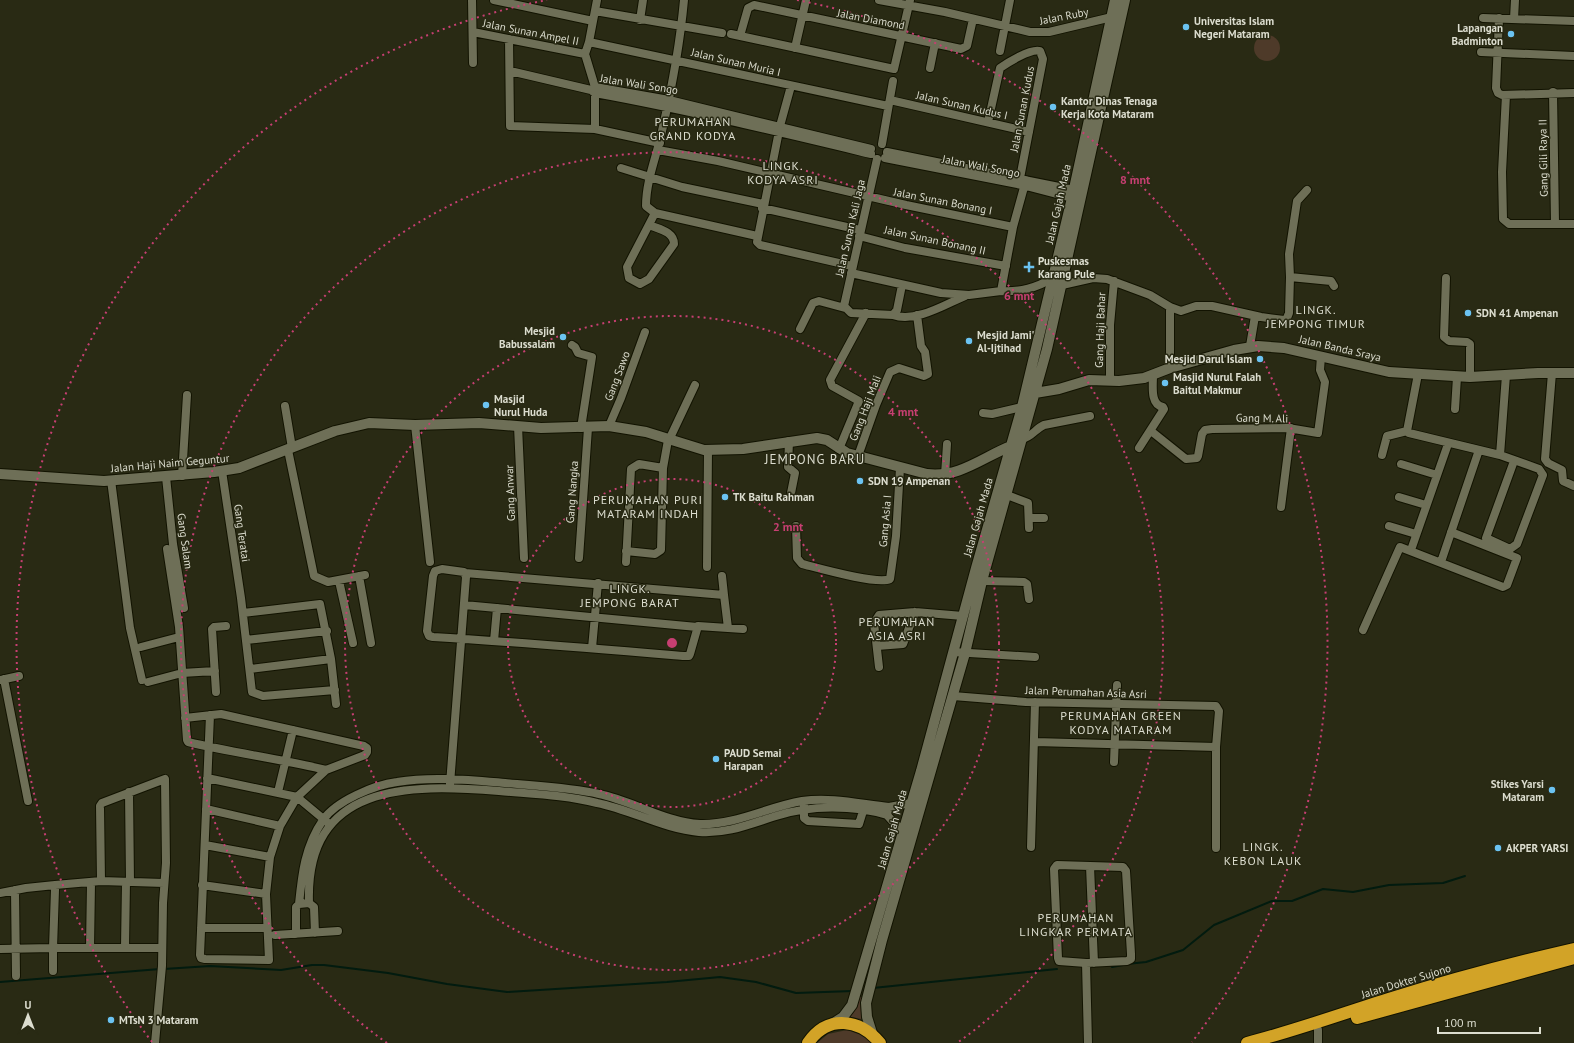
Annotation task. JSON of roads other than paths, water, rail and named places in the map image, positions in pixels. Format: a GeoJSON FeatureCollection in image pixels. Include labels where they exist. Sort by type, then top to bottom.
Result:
{"type":"FeatureCollection","features":[{"type":"Feature","properties":{"kind":"highway","name":"Jalan Dokter Sujono"},"geometry":{"type":"LineString","coordinates":[[1248,1043],[1324,1021],[1393,998],[1521,962],[1574,949]]}},
{"type":"Feature","properties":{"kind":"highway"},"geometry":{"type":"LineString","coordinates":[[1270,1043],[1574,958]]}},
{"type":"Feature","properties":{"kind":"highway"},"geometry":{"type":"LineString","coordinates":[[808,1043],[820,1031],[838,1023],[852,1024],[865,1028],[872,1033],[880,1043]]}},
{"type":"Feature","properties":{"kind":"main road","name":"Jalan Gajah Mada"},"geometry":{"type":"LineString","coordinates":[[829,1026],[848,1011],[855,995],[904,830],[963,616],[1006,483],[1022,439],[1035,393],[1053,278],[1068,238],[1087,150],[1115,0]]}},
{"type":"Feature","properties":{"kind":"main road","name":"Jalan Gajah Mada"},"geometry":{"type":"LineString","coordinates":[[872,1033],[866,1017],[866,1003],[882,940],[919,817],[965,653],[982,580],[1007,495],[1006,483],[1011,446],[1022,407],[1062,285],[1073,194],[1087,150],[1125,0]]}},
{"type":"Feature","properties":{"kind":"main road","name":"Jalan Banda Sraya"},"geometry":{"type":"LineString","coordinates":[[1035,393],[1060,389],[1089,380],[1129,380],[1153,375],[1170,368],[1250,346],[1280,347],[1375,370],[1418,374],[1470,377],[1574,373]]}},
{"type":"Feature","properties":{"kind":"main road","name":"Jalan Haji Naim Geguntur"},"geometry":{"type":"LineString","coordinates":[[0,474],[78,480],[111,480],[166,477],[182,473],[222,471],[239,468],[290,446],[360,424],[415,425],[478,423],[541,428],[584,428],[609,426],[646,432],[698,449],[708,450],[743,449],[811,438],[828,440],[839,449],[858,456],[927,474],[945,474],[973,466],[1011,446]]}},
{"type":"Feature","properties":{"kind":"main road"},"geometry":{"type":"LineString","coordinates":[[908,814],[919,817]]}},
{"type":"Feature","properties":{"kind":"street","name":"Jalan Sunan Ampel II"},"geometry":{"type":"LineString","coordinates":[[472,0],[473,63]]}},
{"type":"Feature","properties":{"kind":"street"},"geometry":{"type":"LineString","coordinates":[[494,0],[593,21]]}},
{"type":"Feature","properties":{"kind":"street"},"geometry":{"type":"LineString","coordinates":[[595,129],[593,90],[585,54],[589,42],[597,0]]}},
{"type":"Feature","properties":{"kind":"street"},"geometry":{"type":"LineString","coordinates":[[640,20],[643,0]]}},
{"type":"Feature","properties":{"kind":"street"},"geometry":{"type":"LineString","coordinates":[[684,0],[677,60],[659,147],[650,177],[646,202],[647,208],[655,213],[757,236]]}},
{"type":"Feature","properties":{"kind":"street"},"geometry":{"type":"LineString","coordinates":[[795,48],[806,0]]}},
{"type":"Feature","properties":{"kind":"street","name":"Jalan Ruby"},"geometry":{"type":"LineString","coordinates":[[879,0],[910,3],[1030,32],[1049,32],[1112,17]]}},
{"type":"Feature","properties":{"kind":"street"},"geometry":{"type":"LineString","coordinates":[[1000,51],[1010,0]]}},
{"type":"Feature","properties":{"kind":"street"},"geometry":{"type":"LineString","coordinates":[[1514,19],[1515,0]]}},
{"type":"Feature","properties":{"kind":"street"},"geometry":{"type":"LineString","coordinates":[[730,34],[894,69],[903,37],[910,3]]}},
{"type":"Feature","properties":{"kind":"street","name":"Jalan Diamond"},"geometry":{"type":"LineString","coordinates":[[740,36],[748,8],[750,6],[935,44],[965,48],[973,19]]}},
{"type":"Feature","properties":{"kind":"street"},"geometry":{"type":"LineString","coordinates":[[595,11],[722,33]]}},
{"type":"Feature","properties":{"kind":"street"},"geometry":{"type":"LineString","coordinates":[[1483,18],[1574,21]]}},
{"type":"Feature","properties":{"kind":"street"},"geometry":{"type":"LineString","coordinates":[[1499,18],[1496,88],[1498,93],[1506,95],[1553,92],[1574,93]]}},
{"type":"Feature","properties":{"kind":"street","name":"Jalan Sunan Ampel II"},"geometry":{"type":"LineString","coordinates":[[473,32],[585,54]]}},
{"type":"Feature","properties":{"kind":"street"},"geometry":{"type":"LineString","coordinates":[[509,39],[510,71]]}},
{"type":"Feature","properties":{"kind":"street","name":"Jalan Sunan Muria I"},"geometry":{"type":"LineString","coordinates":[[589,42],[791,86],[889,103]]}},
{"type":"Feature","properties":{"kind":"street"},"geometry":{"type":"LineString","coordinates":[[930,68],[935,44]]}},
{"type":"Feature","properties":{"kind":"street","name":"Jalan Sunan Kudus"},"geometry":{"type":"LineString","coordinates":[[988,122],[1000,68],[1034,50],[1041,52],[1043,59],[1029,132],[1024,181],[1013,227],[1001,291]]}},
{"type":"Feature","properties":{"kind":"street"},"geometry":{"type":"LineString","coordinates":[[1481,52],[1574,56]]}},
{"type":"Feature","properties":{"kind":"street","name":"Jalan Wali Songo"},"geometry":{"type":"LineString","coordinates":[[510,71],[593,90],[669,103],[780,126],[878,154],[1024,181],[1073,194]]}},
{"type":"Feature","properties":{"kind":"street","name":"Jalan Sunan Bonang I"},"geometry":{"type":"LineString","coordinates":[[510,71],[510,126],[595,129],[659,147],[869,197],[1013,227]]}},
{"type":"Feature","properties":{"kind":"street"},"geometry":{"type":"LineString","coordinates":[[878,154],[876,144],[882,144],[893,82]]}},
{"type":"Feature","properties":{"kind":"street"},"geometry":{"type":"LineString","coordinates":[[791,86],[780,126],[756,242],[761,245],[852,269],[902,285],[941,293],[969,295],[1001,291],[1013,292],[1032,288],[1053,278]]}},
{"type":"Feature","properties":{"kind":"street","name":"Gang Gili Raya II"},"geometry":{"type":"LineString","coordinates":[[1553,92],[1555,223]]}},
{"type":"Feature","properties":{"kind":"street"},"geometry":{"type":"LineString","coordinates":[[1506,95],[1502,172],[1503,219],[1509,224],[1574,224]]}},
{"type":"Feature","properties":{"kind":"street","name":"Jalan Sunan Kudus I"},"geometry":{"type":"LineString","coordinates":[[889,103],[988,122],[1029,132]]}},
{"type":"Feature","properties":{"kind":"street","name":"Jalan Sunan Kali Jaga"},"geometry":{"type":"LineString","coordinates":[[845,304],[878,154]]}},
{"type":"Feature","properties":{"kind":"street","name":"Jalan Sunan Bonang II"},"geometry":{"type":"LineString","coordinates":[[621,168],[682,187],[763,206],[860,233],[905,248],[1006,266]]}},
{"type":"Feature","properties":{"kind":"street"},"geometry":{"type":"LineString","coordinates":[[1062,285],[1098,278],[1114,281],[1150,296],[1170,307],[1184,311],[1196,306],[1216,306],[1255,316],[1284,320],[1287,318],[1289,313],[1289,254],[1297,202],[1307,190]]}},
{"type":"Feature","properties":{"kind":"street"},"geometry":{"type":"LineString","coordinates":[[649,225],[669,233],[673,237],[674,244],[648,281],[638,283],[628,276],[626,267],[655,213]]}},
{"type":"Feature","properties":{"kind":"street"},"geometry":{"type":"LineString","coordinates":[[1290,277],[1331,281],[1334,286]]}},
{"type":"Feature","properties":{"kind":"street"},"geometry":{"type":"LineString","coordinates":[[1446,278],[1444,337],[1449,341],[1467,342],[1470,344],[1470,377]]}},
{"type":"Feature","properties":{"kind":"street","name":"Gang Haji Bahar"},"geometry":{"type":"LineString","coordinates":[[1110,380],[1110,325],[1114,281]]}},
{"type":"Feature","properties":{"kind":"street"},"geometry":{"type":"LineString","coordinates":[[893,315],[897,310],[902,285]]}},
{"type":"Feature","properties":{"kind":"street"},"geometry":{"type":"LineString","coordinates":[[800,329],[813,303],[819,301],[845,304],[851,313],[893,315],[902,317],[917,315],[969,295]]}},
{"type":"Feature","properties":{"kind":"street"},"geometry":{"type":"LineString","coordinates":[[1170,307],[1170,368]]}},
{"type":"Feature","properties":{"kind":"street"},"geometry":{"type":"LineString","coordinates":[[839,449],[859,401],[832,386],[830,380],[866,313]]}},
{"type":"Feature","properties":{"kind":"street","name":"Gang Haji Mali"},"geometry":{"type":"LineString","coordinates":[[858,456],[876,404],[890,372],[899,368],[924,376],[928,374],[925,352],[921,346],[917,315]]}},
{"type":"Feature","properties":{"kind":"street"},"geometry":{"type":"LineString","coordinates":[[1250,346],[1255,316]]}},
{"type":"Feature","properties":{"kind":"street","name":"Gang Sawo"},"geometry":{"type":"LineString","coordinates":[[609,426],[645,332]]}},
{"type":"Feature","properties":{"kind":"street","name":"Gang Nangka"},"geometry":{"type":"LineString","coordinates":[[572,345],[578,353],[592,357],[584,428],[579,558]]}},
{"type":"Feature","properties":{"kind":"street","name":"Gang M. Ali"},"geometry":{"type":"LineString","coordinates":[[1154,433],[1186,459],[1192,460],[1197,458],[1202,434],[1205,430],[1228,428],[1291,428],[1316,433],[1319,431],[1325,382],[1320,370],[1321,356]]}},
{"type":"Feature","properties":{"kind":"street"},"geometry":{"type":"LineString","coordinates":[[1552,373],[1545,459],[1562,470],[1563,480],[1574,486]]}},
{"type":"Feature","properties":{"kind":"street"},"geometry":{"type":"LineString","coordinates":[[1408,430],[1418,374]]}},
{"type":"Feature","properties":{"kind":"street"},"geometry":{"type":"LineString","coordinates":[[1139,448],[1154,433],[1164,410],[1154,402],[1153,375]]}},
{"type":"Feature","properties":{"kind":"street"},"geometry":{"type":"LineString","coordinates":[[1500,454],[1506,375]]}},
{"type":"Feature","properties":{"kind":"street"},"geometry":{"type":"LineString","coordinates":[[1455,409],[1457,377]]}},
{"type":"Feature","properties":{"kind":"street"},"geometry":{"type":"LineString","coordinates":[[626,551],[655,554],[661,550],[663,468],[668,440],[694,385]]}},
{"type":"Feature","properties":{"kind":"street"},"geometry":{"type":"LineString","coordinates":[[182,473],[187,395]]}},
{"type":"Feature","properties":{"kind":"street"},"geometry":{"type":"LineString","coordinates":[[285,406],[290,446],[314,576],[328,582],[339,581],[362,575],[371,643]]}},
{"type":"Feature","properties":{"kind":"street"},"geometry":{"type":"LineString","coordinates":[[983,413],[992,414],[1022,407]]}},
{"type":"Feature","properties":{"kind":"street"},"geometry":{"type":"LineString","coordinates":[[1022,439],[1031,436],[1037,428],[1044,425],[1090,416]]}},
{"type":"Feature","properties":{"kind":"street"},"geometry":{"type":"LineString","coordinates":[[415,425],[430,562]]}},
{"type":"Feature","properties":{"kind":"street","name":"Gang Anwar"},"geometry":{"type":"LineString","coordinates":[[518,426],[524,558]]}},
{"type":"Feature","properties":{"kind":"street"},"geometry":{"type":"LineString","coordinates":[[1281,507],[1291,428]]}},
{"type":"Feature","properties":{"kind":"street"},"geometry":{"type":"LineString","coordinates":[[1382,455],[1387,436],[1408,430],[1448,444],[1500,454],[1514,461],[1540,469],[1543,475],[1517,544],[1510,549],[1488,540],[1486,536],[1514,461]]}},
{"type":"Feature","properties":{"kind":"street"},"geometry":{"type":"LineString","coordinates":[[789,441],[788,467],[795,473],[791,493]]}},
{"type":"Feature","properties":{"kind":"street"},"geometry":{"type":"LineString","coordinates":[[945,474],[947,444]]}},
{"type":"Feature","properties":{"kind":"street"},"geometry":{"type":"LineString","coordinates":[[1411,550],[1448,444]]}},
{"type":"Feature","properties":{"kind":"street"},"geometry":{"type":"LineString","coordinates":[[707,567],[708,450]]}},
{"type":"Feature","properties":{"kind":"street"},"geometry":{"type":"LineString","coordinates":[[1441,562],[1479,450]]}},
{"type":"Feature","properties":{"kind":"street"},"geometry":{"type":"LineString","coordinates":[[626,562],[631,469],[639,464],[663,468]]}},
{"type":"Feature","properties":{"kind":"street"},"geometry":{"type":"LineString","coordinates":[[1401,464],[1437,474]]}},
{"type":"Feature","properties":{"kind":"street","name":"Gang Asia I"},"geometry":{"type":"LineString","coordinates":[[796,526],[797,558],[802,564],[862,578],[884,581],[890,579],[900,468]]}},
{"type":"Feature","properties":{"kind":"street","name":"Gang Teratai"},"geometry":{"type":"LineString","coordinates":[[222,471],[243,612],[252,692],[263,696],[334,690]]}},
{"type":"Feature","properties":{"kind":"street","name":"Gang Salam"},"geometry":{"type":"LineString","coordinates":[[166,477],[173,544],[184,608]]}},
{"type":"Feature","properties":{"kind":"street"},"geometry":{"type":"LineString","coordinates":[[111,480],[130,630],[145,681],[182,673],[214,671]]}},
{"type":"Feature","properties":{"kind":"street"},"geometry":{"type":"LineString","coordinates":[[1007,495],[1028,503],[1029,528]]}},
{"type":"Feature","properties":{"kind":"street"},"geometry":{"type":"LineString","coordinates":[[1399,497],[1426,505]]}},
{"type":"Feature","properties":{"kind":"street"},"geometry":{"type":"LineString","coordinates":[[1029,518],[1044,518]]}},
{"type":"Feature","properties":{"kind":"street"},"geometry":{"type":"LineString","coordinates":[[1389,526],[1416,534]]}},
{"type":"Feature","properties":{"kind":"street"},"geometry":{"type":"LineString","coordinates":[[1363,630],[1398,549],[1403,547],[1505,587],[1517,560],[1516,557],[1451,532]]}},
{"type":"Feature","properties":{"kind":"street"},"geometry":{"type":"LineString","coordinates":[[167,549],[179,637],[186,736],[188,742],[286,760],[326,770]]}},
{"type":"Feature","properties":{"kind":"street"},"geometry":{"type":"LineString","coordinates":[[697,627],[689,656],[429,636],[427,630],[433,572],[442,569],[465,573],[598,583],[724,595]]}},
{"type":"Feature","properties":{"kind":"street"},"geometry":{"type":"LineString","coordinates":[[450,788],[460,638],[466,577],[465,573]]}},
{"type":"Feature","properties":{"kind":"street"},"geometry":{"type":"LineString","coordinates":[[722,576],[728,628]]}},
{"type":"Feature","properties":{"kind":"street"},"geometry":{"type":"LineString","coordinates":[[982,580],[1024,582],[1027,584],[1029,599]]}},
{"type":"Feature","properties":{"kind":"street"},"geometry":{"type":"LineString","coordinates":[[339,581],[352,643]]}},
{"type":"Feature","properties":{"kind":"street"},"geometry":{"type":"LineString","coordinates":[[592,648],[598,583]]}},
{"type":"Feature","properties":{"kind":"street"},"geometry":{"type":"LineString","coordinates":[[243,612],[320,604],[332,660],[336,704]]}},
{"type":"Feature","properties":{"kind":"street"},"geometry":{"type":"LineString","coordinates":[[464,605],[697,627],[706,626],[743,629]]}},
{"type":"Feature","properties":{"kind":"street"},"geometry":{"type":"LineString","coordinates":[[494,641],[497,608]]}},
{"type":"Feature","properties":{"kind":"street"},"geometry":{"type":"LineString","coordinates":[[879,667],[874,621],[877,616],[915,612],[963,616]]}},
{"type":"Feature","properties":{"kind":"street"},"geometry":{"type":"LineString","coordinates":[[877,646],[903,644],[915,612]]}},
{"type":"Feature","properties":{"kind":"street"},"geometry":{"type":"LineString","coordinates":[[216,692],[212,629],[214,626],[226,626]]}},
{"type":"Feature","properties":{"kind":"street"},"geometry":{"type":"LineString","coordinates":[[246,640],[327,631]]}},
{"type":"Feature","properties":{"kind":"street"},"geometry":{"type":"LineString","coordinates":[[141,647],[179,637]]}},
{"type":"Feature","properties":{"kind":"street"},"geometry":{"type":"LineString","coordinates":[[953,652],[1036,657]]}},
{"type":"Feature","properties":{"kind":"street"},"geometry":{"type":"LineString","coordinates":[[250,669],[332,660]]}},
{"type":"Feature","properties":{"kind":"street"},"geometry":{"type":"LineString","coordinates":[[19,676],[2,680],[28,801]]}},
{"type":"Feature","properties":{"kind":"street"},"geometry":{"type":"LineString","coordinates":[[1114,762],[1116,685]]}},
{"type":"Feature","properties":{"kind":"street","name":"Jalan Perumahan Asia Asri"},"geometry":{"type":"LineString","coordinates":[[952,696],[1035,702],[1212,706],[1218,708],[1216,747]]}},
{"type":"Feature","properties":{"kind":"street"},"geometry":{"type":"LineString","coordinates":[[1031,846],[1035,702]]}},
{"type":"Feature","properties":{"kind":"street"},"geometry":{"type":"LineString","coordinates":[[185,718],[210,715],[221,714],[364,746],[367,748],[365,756],[326,770],[298,797],[280,826],[270,857],[266,894],[270,958],[267,961],[201,958],[202,885],[210,715]]}},
{"type":"Feature","properties":{"kind":"street"},"geometry":{"type":"LineString","coordinates":[[278,792],[292,730]]}},
{"type":"Feature","properties":{"kind":"street"},"geometry":{"type":"LineString","coordinates":[[1035,742],[1115,743],[1216,747],[1216,848]]}},
{"type":"Feature","properties":{"kind":"street"},"geometry":{"type":"LineString","coordinates":[[207,778],[298,797],[330,825]]}},
{"type":"Feature","properties":{"kind":"street"},"geometry":{"type":"LineString","coordinates":[[101,882],[100,806],[102,802],[162,779],[166,780],[161,948],[162,966],[155,1043]]}},
{"type":"Feature","properties":{"kind":"street"},"geometry":{"type":"LineString","coordinates":[[296,934],[295,910],[298,904],[304,864],[310,844],[324,819],[336,807],[355,796],[396,782],[450,779],[618,799],[674,820],[689,823],[743,823],[774,807],[840,800],[888,811]]}},
{"type":"Feature","properties":{"kind":"street"},"geometry":{"type":"LineString","coordinates":[[309,903],[312,864],[317,846],[330,825],[342,813],[358,803],[383,794],[401,790],[450,788],[576,794]]}},
{"type":"Feature","properties":{"kind":"street"},"geometry":{"type":"LineString","coordinates":[[126,947],[129,792]]}},
{"type":"Feature","properties":{"kind":"street"},"geometry":{"type":"LineString","coordinates":[[804,805],[863,811],[888,811],[911,803]]}},
{"type":"Feature","properties":{"kind":"street"},"geometry":{"type":"LineString","coordinates":[[804,805],[804,818],[808,821],[859,824],[863,811]]}},
{"type":"Feature","properties":{"kind":"street"},"geometry":{"type":"LineString","coordinates":[[206,809],[280,826]]}},
{"type":"Feature","properties":{"kind":"street"},"geometry":{"type":"LineString","coordinates":[[843,823],[844,809]]}},
{"type":"Feature","properties":{"kind":"street"},"geometry":{"type":"LineString","coordinates":[[888,811],[894,824],[904,830]]}},
{"type":"Feature","properties":{"kind":"street"},"geometry":{"type":"LineString","coordinates":[[205,845],[270,857]]}},
{"type":"Feature","properties":{"kind":"street"},"geometry":{"type":"LineString","coordinates":[[1057,864],[1123,867],[1126,871],[1131,959],[1127,961],[1090,963],[1063,963],[1058,960],[1054,869],[1057,864]]}},
{"type":"Feature","properties":{"kind":"street"},"geometry":{"type":"LineString","coordinates":[[1088,1043],[1090,866]]}},
{"type":"Feature","properties":{"kind":"street"},"geometry":{"type":"LineString","coordinates":[[0,893],[55,885],[101,882],[164,883]]}},
{"type":"Feature","properties":{"kind":"street"},"geometry":{"type":"LineString","coordinates":[[90,948],[91,883]]}},
{"type":"Feature","properties":{"kind":"street"},"geometry":{"type":"LineString","coordinates":[[53,971],[55,885]]}},
{"type":"Feature","properties":{"kind":"street"},"geometry":{"type":"LineString","coordinates":[[202,885],[266,894]]}},
{"type":"Feature","properties":{"kind":"street"},"geometry":{"type":"LineString","coordinates":[[15,890],[16,976]]}},
{"type":"Feature","properties":{"kind":"street"},"geometry":{"type":"LineString","coordinates":[[298,904],[309,903],[314,907],[315,933]]}},
{"type":"Feature","properties":{"kind":"street"},"geometry":{"type":"LineString","coordinates":[[201,928],[268,928]]}},
{"type":"Feature","properties":{"kind":"street"},"geometry":{"type":"LineString","coordinates":[[275,935],[338,932]]}},
{"type":"Feature","properties":{"kind":"street"},"geometry":{"type":"LineString","coordinates":[[0,949],[126,947],[161,948]]}},
{"type":"Feature","properties":{"kind":"street"},"geometry":{"type":"LineString","coordinates":[[1318,1030],[1318,1043]]}},
{"type":"Feature","properties":{"kind":"waterway"},"geometry":{"type":"LineString","coordinates":[[1127,964],[1146,962],[1183,950],[1214,925],[1272,901],[1292,901],[1323,889],[1353,892],[1389,885],[1443,883],[1465,876]]}},
{"type":"Feature","properties":{"kind":"waterway"},"geometry":{"type":"LineString","coordinates":[[164,969],[210,966],[281,970],[312,965],[324,965],[388,973],[447,984],[507,992],[667,982],[720,977],[756,982],[796,993],[853,991]]}},
{"type":"Feature","properties":{"kind":"waterway"},"geometry":{"type":"LineString","coordinates":[[1112,967],[1123,965]]}},
{"type":"Feature","properties":{"kind":"waterway"},"geometry":{"type":"LineString","coordinates":[[0,982],[160,969]]}},
{"type":"Feature","properties":{"kind":"waterway"},"geometry":{"type":"LineString","coordinates":[[873,988],[1057,969]]}},
{"type":"Feature","properties":{"kind":"place","name":"Universitas Islam Negeri Mataram"},"geometry":{"type":"Point","coordinates":[1186,27]}},
{"type":"Feature","properties":{"kind":"place","name":"Lapangan Badminton"},"geometry":{"type":"Point","coordinates":[1511,34]}},
{"type":"Feature","properties":{"kind":"place","name":"Kantor Dinas Tenaga Kerja Kota Mataram"},"geometry":{"type":"Point","coordinates":[1053,107]}},
{"type":"Feature","properties":{"kind":"place","name":"Puskesmas Karang Pule"},"geometry":{"type":"Point","coordinates":[1029,267]}},
{"type":"Feature","properties":{"kind":"place","name":"SDN 41 Ampenan"},"geometry":{"type":"Point","coordinates":[1468,313]}},
{"type":"Feature","properties":{"kind":"place","name":"Mesjid Babussalam"},"geometry":{"type":"Point","coordinates":[563,337]}},
{"type":"Feature","properties":{"kind":"place","name":"Mesjid Jami' Al-Ijtihad"},"geometry":{"type":"Point","coordinates":[969,341]}},
{"type":"Feature","properties":{"kind":"place","name":"Mesjid Darul Islam"},"geometry":{"type":"Point","coordinates":[1260,359]}},
{"type":"Feature","properties":{"kind":"place","name":"Masjid Nurul Falah Baitul Makmur"},"geometry":{"type":"Point","coordinates":[1165,383]}},
{"type":"Feature","properties":{"kind":"place","name":"Masjid Nurul Huda"},"geometry":{"type":"Point","coordinates":[486,405]}},
{"type":"Feature","properties":{"kind":"place","name":"SDN 19 Ampenan"},"geometry":{"type":"Point","coordinates":[860,481]}},
{"type":"Feature","properties":{"kind":"place","name":"TK Baitu Rahman"},"geometry":{"type":"Point","coordinates":[725,497]}},
{"type":"Feature","properties":{"kind":"place","name":"PAUD Semai Harapan"},"geometry":{"type":"Point","coordinates":[716,759]}},
{"type":"Feature","properties":{"kind":"place","name":"Stikes Yarsi Mataram"},"geometry":{"type":"Point","coordinates":[1552,790]}},
{"type":"Feature","properties":{"kind":"place","name":"AKPER YARSI"},"geometry":{"type":"Point","coordinates":[1498,848]}},
{"type":"Feature","properties":{"kind":"place","name":"MTsN 3 Mataram"},"geometry":{"type":"Point","coordinates":[111,1020]}},
{"type":"Feature","properties":{"kind":"district","name":"PERUMAHAN GRAND KODYA"},"geometry":{"type":"Point","coordinates":[693,128]}},
{"type":"Feature","properties":{"kind":"district","name":"LINGK. KODYA ASRI"},"geometry":{"type":"Point","coordinates":[783,172]}},
{"type":"Feature","properties":{"kind":"district","name":"LINGK. JEMPONG TIMUR"},"geometry":{"type":"Point","coordinates":[1316,316]}},
{"type":"Feature","properties":{"kind":"district","name":"JEMPONG BARU"},"geometry":{"type":"Point","coordinates":[815,459]}},
{"type":"Feature","properties":{"kind":"district","name":"PERUMAHAN PURI MATARAM INDAH"},"geometry":{"type":"Point","coordinates":[648,506]}},
{"type":"Feature","properties":{"kind":"district","name":"LINGK. JEMPONG BARAT"},"geometry":{"type":"Point","coordinates":[630,595]}},
{"type":"Feature","properties":{"kind":"district","name":"PERUMAHAN ASIA ASRI"},"geometry":{"type":"Point","coordinates":[897,628]}},
{"type":"Feature","properties":{"kind":"district","name":"PERUMAHAN GREEN KODYA MATARAM"},"geometry":{"type":"Point","coordinates":[1121,722]}},
{"type":"Feature","properties":{"kind":"district","name":"LINGK. KEBON LAUK"},"geometry":{"type":"Point","coordinates":[1263,853]}},
{"type":"Feature","properties":{"kind":"district","name":"PERUMAHAN LINGKAR PERMATA"},"geometry":{"type":"Point","coordinates":[1076,924]}}]}
